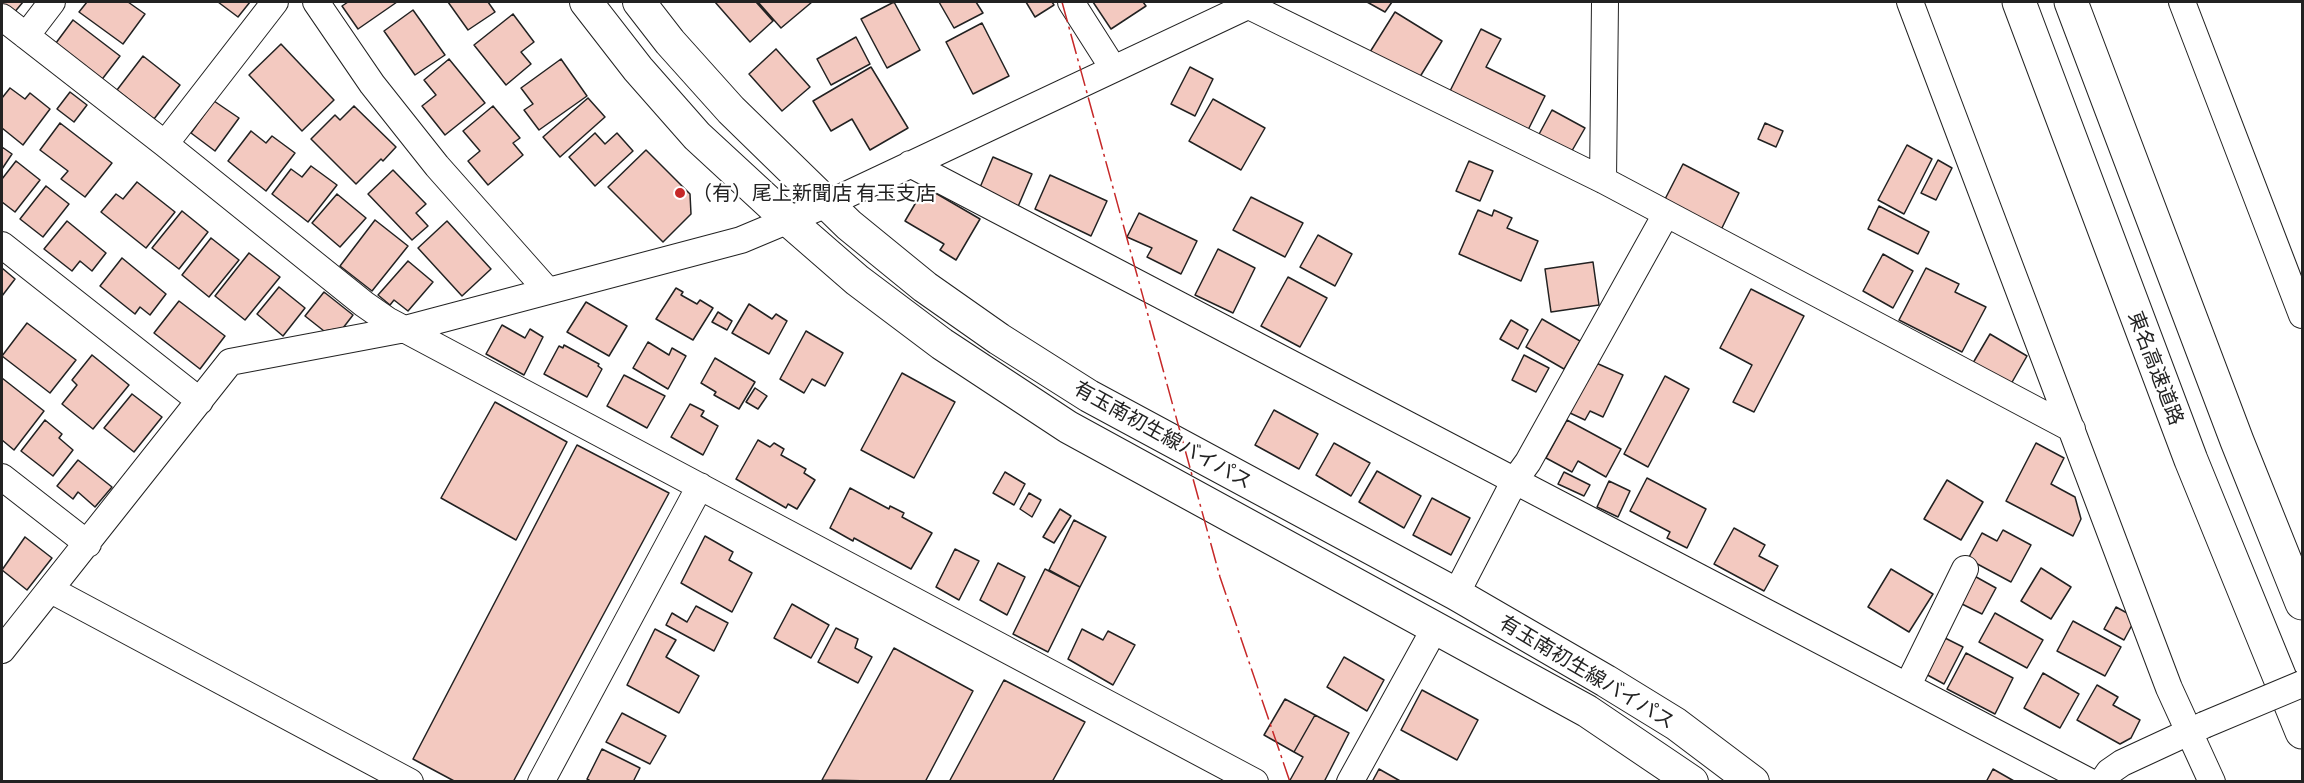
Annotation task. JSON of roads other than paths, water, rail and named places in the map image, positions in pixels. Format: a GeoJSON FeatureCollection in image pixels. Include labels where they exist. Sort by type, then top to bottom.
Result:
{"type":"FeatureCollection","features":[{"type":"Feature","properties":{"kind":"highway","name":"東名高速道路"},"geometry":{"type":"LineString","coordinates":[[2019,2],[2191,460],[2302,732]]}},
{"type":"Feature","properties":{"kind":"highway"},"geometry":{"type":"LineString","coordinates":[[2071,2],[2237,441],[2302,603]]}},
{"type":"Feature","properties":{"kind":"street"},"geometry":{"type":"LineString","coordinates":[[26,36],[52,2]]}},
{"type":"Feature","properties":{"kind":"street"},"geometry":{"type":"LineString","coordinates":[[165,144],[275,2]]}},
{"type":"Feature","properties":{"kind":"street"},"geometry":{"type":"LineString","coordinates":[[316,2],[372,84],[437,166],[547,290]]}},
{"type":"Feature","properties":{"kind":"street","name":"有玉南初生線バイパス"},"geometry":{"type":"LineString","coordinates":[[586,2],[638,69],[697,136],[857,280],[942,344],[1068,427],[1587,711],[1658,756],[1692,782]]}},
{"type":"Feature","properties":{"kind":"street","name":"有玉南初生線バイパス"},"geometry":{"type":"LineString","coordinates":[[639,2],[670,42],[731,110],[826,204],[869,243],[925,287],[999,339],[1089,396],[1456,594],[1606,681],[1676,724],[1753,782]]}},
{"type":"Feature","properties":{"kind":"street"},"geometry":{"type":"LineString","coordinates":[[1071,2],[1113,68]]}},
{"type":"Feature","properties":{"kind":"street"},"geometry":{"type":"LineString","coordinates":[[1603,180],[1605,2]]}},
{"type":"Feature","properties":{"kind":"street"},"geometry":{"type":"LineString","coordinates":[[1910,2],[2169,688],[2196,729],[2212,782]]}},
{"type":"Feature","properties":{"kind":"street"},"geometry":{"type":"LineString","coordinates":[[2182,2],[2302,315]]}},
{"type":"Feature","properties":{"kind":"street"},"geometry":{"type":"LineString","coordinates":[[2,650],[230,362],[405,329],[741,240],[826,204],[1252,3],[1603,180],[2072,429]]}},
{"type":"Feature","properties":{"kind":"street"},"geometry":{"type":"LineString","coordinates":[[2,17],[387,320],[1255,782]]}},
{"type":"Feature","properties":{"kind":"street"},"geometry":{"type":"LineString","coordinates":[[910,164],[2090,782]]}},
{"type":"Feature","properties":{"kind":"street"},"geometry":{"type":"LineString","coordinates":[[1456,594],[1515,480],[1528,462],[1666,214]]}},
{"type":"Feature","properties":{"kind":"street"},"geometry":{"type":"LineString","coordinates":[[2,245],[200,402]]}},
{"type":"Feature","properties":{"kind":"street"},"geometry":{"type":"LineString","coordinates":[[2,477],[88,544]]}},
{"type":"Feature","properties":{"kind":"street"},"geometry":{"type":"LineString","coordinates":[[541,782],[700,486]]}},
{"type":"Feature","properties":{"kind":"street"},"geometry":{"type":"LineString","coordinates":[[1908,685],[1965,569]]}},
{"type":"Feature","properties":{"kind":"street"},"geometry":{"type":"LineString","coordinates":[[51,590],[410,782]]}},
{"type":"Feature","properties":{"kind":"street"},"geometry":{"type":"LineString","coordinates":[[1350,782],[1435,628]]}},
{"type":"Feature","properties":{"kind":"street"},"geometry":{"type":"LineString","coordinates":[[2102,782],[2109,772],[2122,763],[2302,684]]}},
{"type":"Feature","properties":{"kind":"place","name":"（有）尾上新聞店 有玉支店"},"geometry":{"type":"Point","coordinates":[680,193]}}]}
